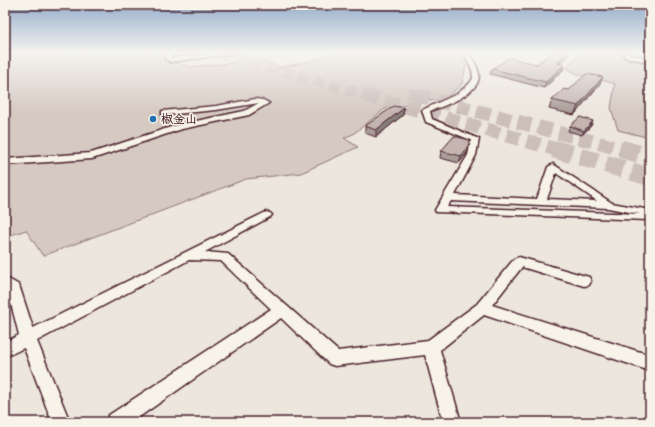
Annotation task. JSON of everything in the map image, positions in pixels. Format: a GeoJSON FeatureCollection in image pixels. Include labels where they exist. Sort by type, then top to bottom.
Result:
{"type":"FeatureCollection","features":[{"type":"Feature","properties":{"kind":"street"},"geometry":{"type":"LineString","coordinates":[[476,73],[475,79],[469,90],[426,110],[429,120],[475,139],[472,155],[440,210],[636,217],[650,219]]}},
{"type":"Feature","properties":{"kind":"street"},"geometry":{"type":"LineString","coordinates":[[5,162],[92,156],[168,130],[246,112],[265,104],[261,101],[255,101],[216,108],[166,113]]}},
{"type":"Feature","properties":{"kind":"street"},"geometry":{"type":"LineString","coordinates":[[540,202],[553,167],[608,205]]}},
{"type":"Feature","properties":{"kind":"street"},"geometry":{"type":"LineString","coordinates":[[448,198],[608,205],[650,213]]}},
{"type":"Feature","properties":{"kind":"street"},"geometry":{"type":"LineString","coordinates":[[5,350],[266,215]]}},
{"type":"Feature","properties":{"kind":"street"},"geometry":{"type":"LineString","coordinates":[[189,256],[224,257],[335,359],[431,347],[482,308],[519,262],[584,281]]}},
{"type":"Feature","properties":{"kind":"street"},"geometry":{"type":"LineString","coordinates":[[5,282],[14,289],[28,338],[61,422]]}},
{"type":"Feature","properties":{"kind":"street"},"geometry":{"type":"LineString","coordinates":[[482,308],[650,363]]}},
{"type":"Feature","properties":{"kind":"street"},"geometry":{"type":"LineString","coordinates":[[116,422],[282,310]]}},
{"type":"Feature","properties":{"kind":"street"},"geometry":{"type":"LineString","coordinates":[[431,347],[452,422]]}},
{"type":"Feature","properties":{"kind":"shaded area"},"geometry":{"type":"Polygon","coordinates":[[[5,73],[464,73],[462,84],[446,98],[385,109],[353,134],[344,138],[358,147],[301,173],[246,179],[43,256],[26,230],[5,237],[5,73]]]}},
{"type":"Feature","properties":{"kind":"shaded area"},"geometry":{"type":"Polygon","coordinates":[[[576,73],[650,73],[650,138],[618,130],[611,108],[615,84],[576,73]]]}},
{"type":"Feature","properties":{"kind":"building"},"geometry":{"type":"Polygon","coordinates":[[[508,73],[556,73],[546,82],[508,73]]]}},
{"type":"Feature","properties":{"kind":"building"},"geometry":{"type":"Polygon","coordinates":[[[586,74],[603,77],[578,106],[552,100],[564,89],[569,90],[586,74]]]}},
{"type":"Feature","properties":{"kind":"building"},"geometry":{"type":"Polygon","coordinates":[[[394,106],[404,108],[376,130],[365,126],[394,106]]]}},
{"type":"Feature","properties":{"kind":"building"},"geometry":{"type":"Polygon","coordinates":[[[580,117],[593,121],[584,131],[570,126],[580,117]]]}},
{"type":"Feature","properties":{"kind":"building"},"geometry":{"type":"Polygon","coordinates":[[[454,136],[470,140],[469,146],[461,156],[441,151],[454,136]]]}},
{"type":"Feature","properties":{"kind":"tunnel"},"geometry":{"type":"LineString","coordinates":[[289,73],[369,96]]}},
{"type":"Feature","properties":{"kind":"tunnel"},"geometry":{"type":"LineString","coordinates":[[408,93],[419,96]]}},
{"type":"Feature","properties":{"kind":"tunnel"},"geometry":{"type":"LineString","coordinates":[[365,95],[558,150]]}},
{"type":"Feature","properties":{"kind":"tunnel"},"geometry":{"type":"LineString","coordinates":[[416,95],[625,150]]}},
{"type":"Feature","properties":{"kind":"tunnel"},"geometry":{"type":"LineString","coordinates":[[554,149],[650,177]]}},
{"type":"Feature","properties":{"kind":"tunnel"},"geometry":{"type":"LineString","coordinates":[[621,149],[650,157]]}},
{"type":"Feature","properties":{"kind":"place","name":"椒金山"},"geometry":{"type":"Point","coordinates":[153,119]}}]}
